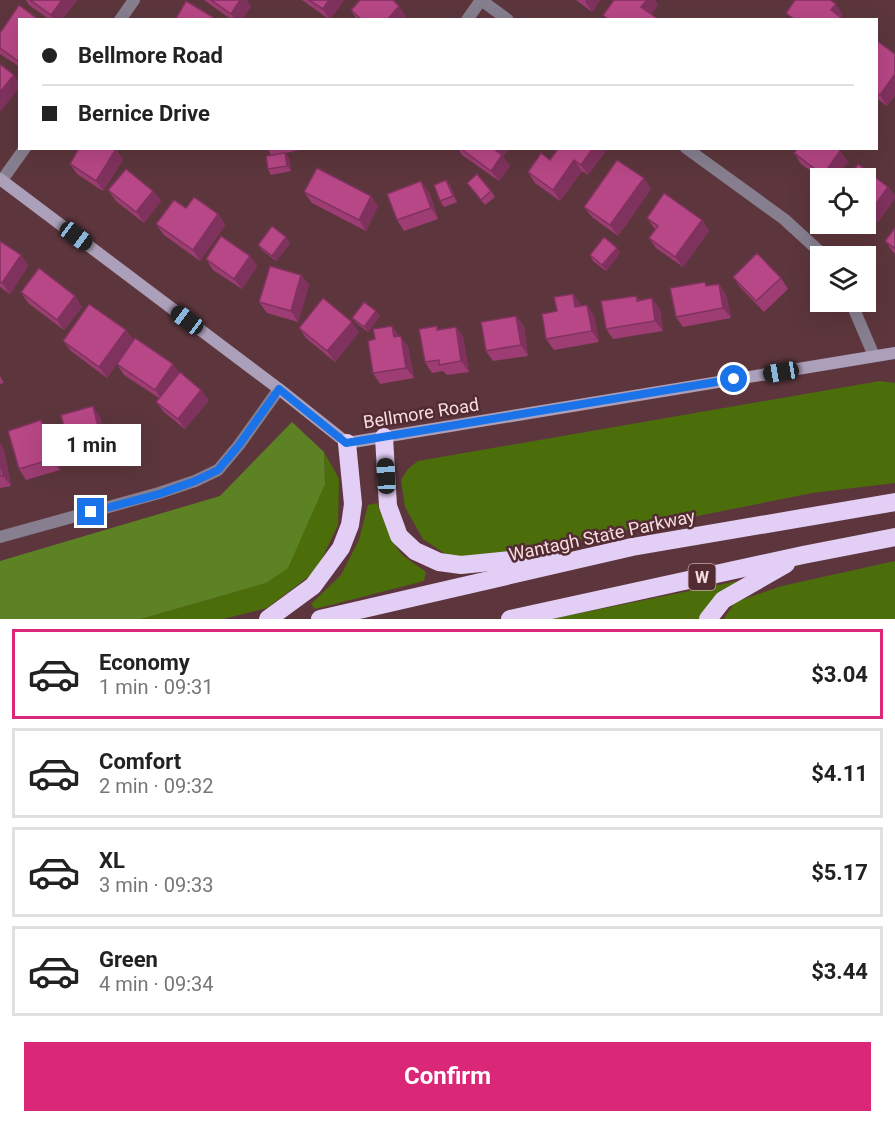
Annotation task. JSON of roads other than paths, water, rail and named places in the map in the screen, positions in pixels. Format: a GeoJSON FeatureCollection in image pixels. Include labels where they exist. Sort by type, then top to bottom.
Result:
{"type":"FeatureCollection","features":[{"type":"Feature","properties":{"kind":"highway"},"geometry":{"type":"LineString","coordinates":[[384,437],[387,506],[399,536],[415,551],[439,562],[460,565],[632,547]]}},
{"type":"Feature","properties":{"kind":"highway"},"geometry":{"type":"LineString","coordinates":[[268,619],[313,586],[341,548],[350,525],[353,504],[346,443]]}},
{"type":"Feature","properties":{"kind":"highway","name":"Wantagh State Parkway"},"geometry":{"type":"LineString","coordinates":[[320,619],[632,547],[895,502]]}},
{"type":"Feature","properties":{"kind":"highway","name":"W"},"geometry":{"type":"LineString","coordinates":[[510,619],[895,537]]}},
{"type":"Feature","properties":{"kind":"highway"},"geometry":{"type":"LineString","coordinates":[[708,619],[723,600],[803,555]]}},
{"type":"Feature","properties":{"kind":"main road","name":"Bellmore Road"},"geometry":{"type":"LineString","coordinates":[[1,180],[279,389],[346,443],[895,352]]}},
{"type":"Feature","properties":{"kind":"street"},"geometry":{"type":"LineString","coordinates":[[121,18],[134,0]]}},
{"type":"Feature","properties":{"kind":"street"},"geometry":{"type":"LineString","coordinates":[[468,18],[481,0],[505,18]]}},
{"type":"Feature","properties":{"kind":"street"},"geometry":{"type":"LineString","coordinates":[[1,180],[24,150]]}},
{"type":"Feature","properties":{"kind":"street"},"geometry":{"type":"LineString","coordinates":[[689,150],[784,219],[814,246]]}},
{"type":"Feature","properties":{"kind":"street"},"geometry":{"type":"LineString","coordinates":[[855,312],[874,356]]}},
{"type":"Feature","properties":{"kind":"street"},"geometry":{"type":"LineString","coordinates":[[0,537],[159,494],[218,470],[279,389]]}}]}
